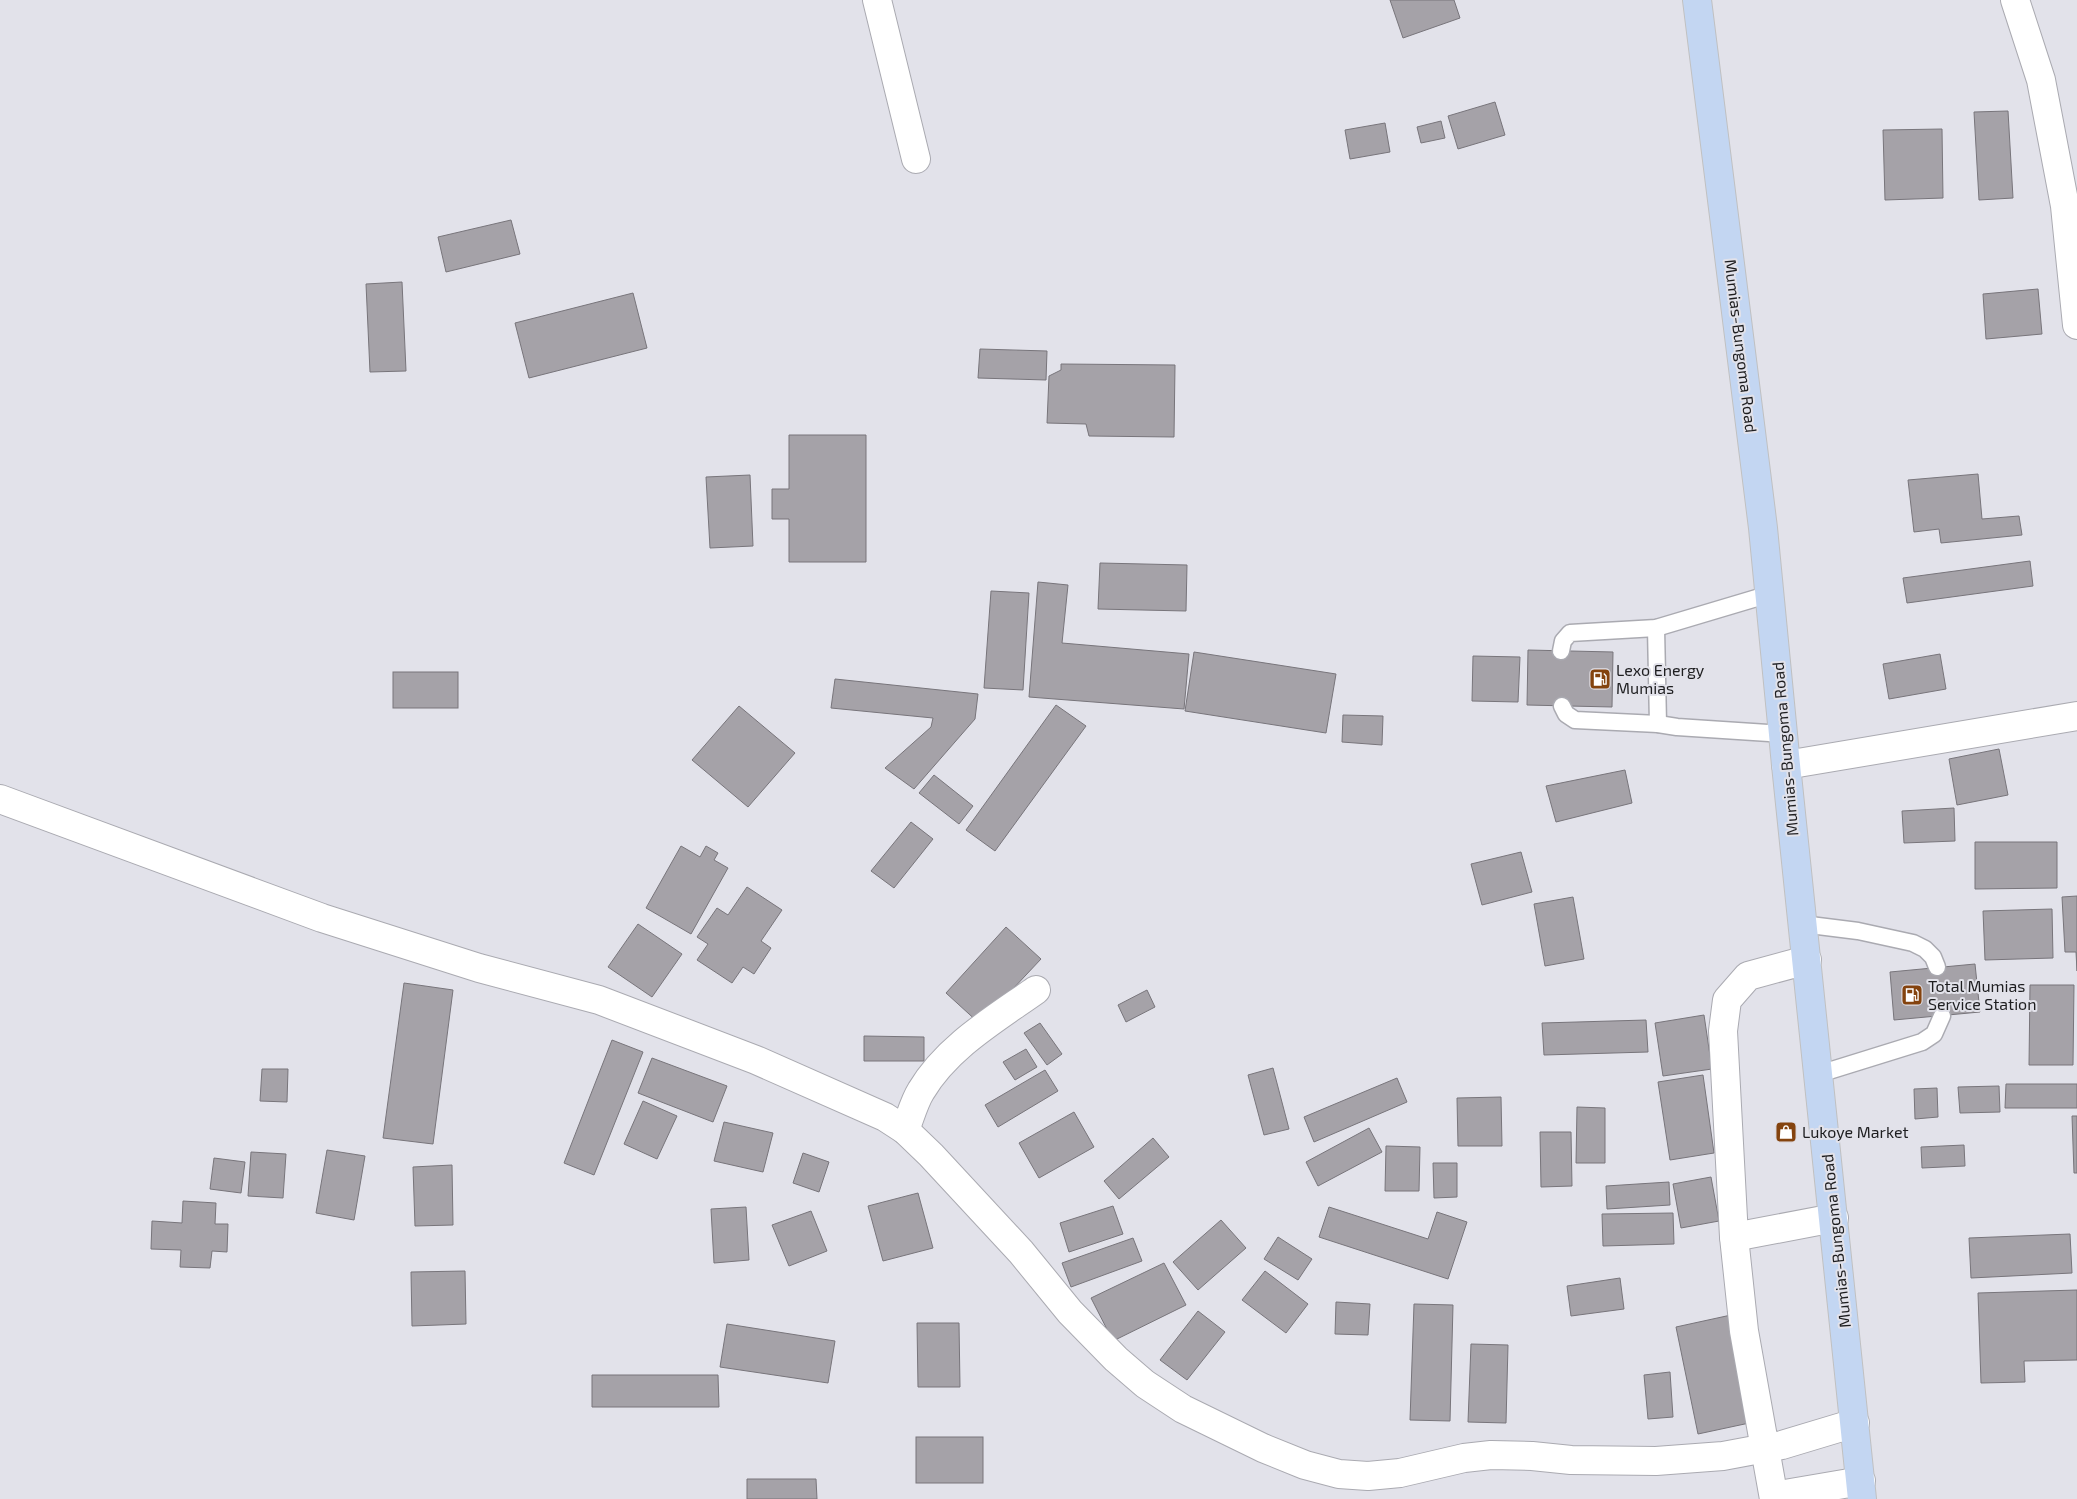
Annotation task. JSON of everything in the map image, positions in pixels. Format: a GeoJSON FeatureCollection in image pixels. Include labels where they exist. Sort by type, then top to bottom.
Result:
{"type":"FeatureCollection","features":[{"type":"Feature","properties":{"kind":"highway","name":"Mumias-Bungoma Road"},"geometry":{"type":"LineString","coordinates":[[1698,0],[1770,594],[1802,924],[1862,1490]]}},
{"type":"Feature","properties":{"kind":"street"},"geometry":{"type":"LineString","coordinates":[[877,0],[916,158]]}},
{"type":"Feature","properties":{"kind":"street"},"geometry":{"type":"LineString","coordinates":[[2015,0],[2041,80],[2066,206],[2074,253],[2077,325]]}},
{"type":"Feature","properties":{"kind":"street"},"geometry":{"type":"LineString","coordinates":[[1786,766],[2077,716]]}},
{"type":"Feature","properties":{"kind":"street"},"geometry":{"type":"LineString","coordinates":[[0,799],[322,918],[479,968],[599,1000],[756,1060],[885,1118],[905,1130],[960,1184],[1021,1252],[1070,1312],[1116,1359],[1145,1384],[1199,1418],[1305,1465],[1339,1474],[1368,1476],[1400,1473],[1464,1458],[1490,1455],[1532,1456],[1571,1460],[1656,1461],[1723,1456],[1782,1445],[1855,1423]]}},
{"type":"Feature","properties":{"kind":"street"},"geometry":{"type":"LineString","coordinates":[[1806,960],[1748,976],[1727,1000],[1723,1031],[1734,1236],[1744,1331],[1774,1498],[1862,1490]]}},
{"type":"Feature","properties":{"kind":"street"},"geometry":{"type":"LineString","coordinates":[[905,1130],[920,1092],[945,1059],[970,1038],[1036,990]]}},
{"type":"Feature","properties":{"kind":"street"},"geometry":{"type":"LineString","coordinates":[[1734,1236],[1834,1218]]}},
{"type":"Feature","properties":{"kind":"lane"},"geometry":{"type":"LineString","coordinates":[[1561,651],[1563,641],[1570,633],[1656,628],[1770,594]]}},
{"type":"Feature","properties":{"kind":"lane"},"geometry":{"type":"LineString","coordinates":[[1656,628],[1658,724]]}},
{"type":"Feature","properties":{"kind":"lane"},"geometry":{"type":"LineString","coordinates":[[1562,706],[1566,714],[1575,720],[1658,724],[1783,734]]}},
{"type":"Feature","properties":{"kind":"lane"},"geometry":{"type":"LineString","coordinates":[[1802,924],[1858,931],[1913,944],[1925,949],[1933,957],[1938,967]]}},
{"type":"Feature","properties":{"kind":"lane"},"geometry":{"type":"LineString","coordinates":[[1819,1074],[1922,1042],[1934,1034],[1942,1016]]}},
{"type":"Feature","properties":{"kind":"building"},"geometry":{"type":"Polygon","coordinates":[[[1390,0],[1454,0],[1460,18],[1403,38],[1390,0]]]}},
{"type":"Feature","properties":{"kind":"building"},"geometry":{"type":"Polygon","coordinates":[[[1495,102],[1505,135],[1458,149],[1448,116],[1495,102]]]}},
{"type":"Feature","properties":{"kind":"building"},"geometry":{"type":"Polygon","coordinates":[[[2008,111],[2013,198],[1979,200],[1974,112],[2008,111]]]}},
{"type":"Feature","properties":{"kind":"building"},"geometry":{"type":"Polygon","coordinates":[[[1441,121],[1445,138],[1421,143],[1417,127],[1441,121]]]}},
{"type":"Feature","properties":{"kind":"building"},"geometry":{"type":"Polygon","coordinates":[[[1385,123],[1390,152],[1350,159],[1345,130],[1385,123]]]}},
{"type":"Feature","properties":{"kind":"building"},"geometry":{"type":"Polygon","coordinates":[[[1942,129],[1943,198],[1885,200],[1883,130],[1942,129]]]}},
{"type":"Feature","properties":{"kind":"building"},"geometry":{"type":"Polygon","coordinates":[[[511,220],[520,254],[446,272],[438,237],[511,220]]]}},
{"type":"Feature","properties":{"kind":"building"},"geometry":{"type":"Polygon","coordinates":[[[402,282],[406,371],[370,372],[366,284],[402,282]]]}},
{"type":"Feature","properties":{"kind":"building"},"geometry":{"type":"Polygon","coordinates":[[[2038,289],[2042,334],[1986,339],[1983,294],[2038,289]]]}},
{"type":"Feature","properties":{"kind":"building"},"geometry":{"type":"Polygon","coordinates":[[[633,293],[647,348],[529,378],[515,323],[633,293]]]}},
{"type":"Feature","properties":{"kind":"building"},"geometry":{"type":"Polygon","coordinates":[[[980,349],[1047,351],[1046,380],[978,378],[980,349]]]}},
{"type":"Feature","properties":{"kind":"building"},"geometry":{"type":"Polygon","coordinates":[[[1061,364],[1175,365],[1174,437],[1089,436],[1086,424],[1047,423],[1049,376],[1061,370],[1061,364]]]}},
{"type":"Feature","properties":{"kind":"building"},"geometry":{"type":"Polygon","coordinates":[[[789,435],[866,435],[866,562],[789,562],[789,519],[772,519],[772,489],[789,489],[789,435]]]}},
{"type":"Feature","properties":{"kind":"building"},"geometry":{"type":"Polygon","coordinates":[[[1978,474],[1982,519],[2019,516],[2022,535],[1941,543],[1939,529],[1914,532],[1908,480],[1978,474]]]}},
{"type":"Feature","properties":{"kind":"building"},"geometry":{"type":"Polygon","coordinates":[[[750,475],[753,546],[710,548],[706,477],[750,475]]]}},
{"type":"Feature","properties":{"kind":"building"},"geometry":{"type":"Polygon","coordinates":[[[2030,561],[2033,586],[1907,603],[1903,578],[2030,561]]]}},
{"type":"Feature","properties":{"kind":"building"},"geometry":{"type":"Polygon","coordinates":[[[1100,563],[1187,565],[1186,611],[1098,609],[1100,563]]]}},
{"type":"Feature","properties":{"kind":"building"},"geometry":{"type":"Polygon","coordinates":[[[1038,582],[1068,585],[1062,643],[1189,654],[1184,709],[1029,697],[1038,582]]]}},
{"type":"Feature","properties":{"kind":"building"},"geometry":{"type":"Polygon","coordinates":[[[991,591],[1029,593],[1023,690],[984,688],[991,591]]]}},
{"type":"Feature","properties":{"kind":"building"},"geometry":{"type":"Polygon","coordinates":[[[1528,650],[1613,652],[1612,707],[1527,705],[1528,650]]]}},
{"type":"Feature","properties":{"kind":"building"},"geometry":{"type":"Polygon","coordinates":[[[1194,652],[1336,674],[1326,733],[1185,711],[1194,652]]]}},
{"type":"Feature","properties":{"kind":"building"},"geometry":{"type":"Polygon","coordinates":[[[1940,654],[1946,689],[1889,699],[1883,664],[1940,654]]]}},
{"type":"Feature","properties":{"kind":"building"},"geometry":{"type":"Polygon","coordinates":[[[1473,656],[1520,657],[1518,702],[1472,701],[1473,656]]]}},
{"type":"Feature","properties":{"kind":"building"},"geometry":{"type":"Polygon","coordinates":[[[393,672],[458,672],[458,708],[393,708],[393,672]]]}},
{"type":"Feature","properties":{"kind":"building"},"geometry":{"type":"Polygon","coordinates":[[[835,679],[978,694],[975,719],[914,789],[885,768],[931,727],[933,718],[831,708],[835,679]]]}},
{"type":"Feature","properties":{"kind":"building"},"geometry":{"type":"Polygon","coordinates":[[[1056,705],[1086,726],[995,851],[966,830],[1056,705]]]}},
{"type":"Feature","properties":{"kind":"building"},"geometry":{"type":"Polygon","coordinates":[[[739,706],[795,753],[748,807],[692,760],[739,706]]]}},
{"type":"Feature","properties":{"kind":"building"},"geometry":{"type":"Polygon","coordinates":[[[1343,715],[1383,716],[1382,745],[1342,742],[1343,715]]]}},
{"type":"Feature","properties":{"kind":"building"},"geometry":{"type":"Polygon","coordinates":[[[1999,749],[2008,795],[1957,805],[1949,759],[1999,749]]]}},
{"type":"Feature","properties":{"kind":"building"},"geometry":{"type":"Polygon","coordinates":[[[1625,770],[1632,803],[1556,822],[1546,786],[1625,770]]]}},
{"type":"Feature","properties":{"kind":"building"},"geometry":{"type":"Polygon","coordinates":[[[934,775],[973,806],[959,824],[919,793],[934,775]]]}},
{"type":"Feature","properties":{"kind":"building"},"geometry":{"type":"Polygon","coordinates":[[[1954,808],[1955,841],[1904,843],[1902,811],[1954,808]]]}},
{"type":"Feature","properties":{"kind":"building"},"geometry":{"type":"Polygon","coordinates":[[[911,822],[933,839],[894,888],[871,871],[911,822]]]}},
{"type":"Feature","properties":{"kind":"building"},"geometry":{"type":"Polygon","coordinates":[[[1975,842],[2057,842],[2057,888],[1975,889],[1975,842]]]}},
{"type":"Feature","properties":{"kind":"building"},"geometry":{"type":"Polygon","coordinates":[[[681,846],[700,857],[706,846],[718,853],[714,860],[728,868],[691,934],[646,908],[681,846]]]}},
{"type":"Feature","properties":{"kind":"building"},"geometry":{"type":"Polygon","coordinates":[[[1521,852],[1532,892],[1482,905],[1471,864],[1521,852]]]}},
{"type":"Feature","properties":{"kind":"building"},"geometry":{"type":"Polygon","coordinates":[[[747,887],[782,910],[761,941],[771,948],[754,974],[743,967],[732,983],[697,960],[708,944],[697,937],[717,908],[728,915],[747,887]]]}},
{"type":"Feature","properties":{"kind":"building"},"geometry":{"type":"Polygon","coordinates":[[[2077,896],[2077,971],[2076,952],[2065,952],[2062,897],[2077,896]]]}},
{"type":"Feature","properties":{"kind":"building"},"geometry":{"type":"Polygon","coordinates":[[[1573,897],[1584,959],[1545,966],[1534,904],[1573,897]]]}},
{"type":"Feature","properties":{"kind":"building"},"geometry":{"type":"Polygon","coordinates":[[[2052,909],[2053,958],[1985,960],[1983,911],[2052,909]]]}},
{"type":"Feature","properties":{"kind":"building"},"geometry":{"type":"Polygon","coordinates":[[[638,924],[682,954],[652,997],[608,967],[638,924]]]}},
{"type":"Feature","properties":{"kind":"building"},"geometry":{"type":"Polygon","coordinates":[[[1006,927],[1041,959],[980,1024],[946,993],[1006,927]]]}},
{"type":"Feature","properties":{"kind":"building"},"geometry":{"type":"Polygon","coordinates":[[[1975,964],[1980,1012],[1894,1020],[1890,972],[1975,964]]]}},
{"type":"Feature","properties":{"kind":"building"},"geometry":{"type":"Polygon","coordinates":[[[404,983],[453,990],[433,1144],[383,1138],[404,983]]]}},
{"type":"Feature","properties":{"kind":"building"},"geometry":{"type":"Polygon","coordinates":[[[2030,985],[2074,985],[2073,1065],[2029,1065],[2030,985]]]}},
{"type":"Feature","properties":{"kind":"building"},"geometry":{"type":"Polygon","coordinates":[[[1147,990],[1155,1007],[1126,1022],[1118,1005],[1147,990]]]}},
{"type":"Feature","properties":{"kind":"building"},"geometry":{"type":"Polygon","coordinates":[[[1704,1015],[1712,1069],[1663,1076],[1655,1023],[1704,1015]]]}},
{"type":"Feature","properties":{"kind":"building"},"geometry":{"type":"Polygon","coordinates":[[[1646,1020],[1648,1052],[1544,1055],[1542,1023],[1646,1020]]]}},
{"type":"Feature","properties":{"kind":"building"},"geometry":{"type":"Polygon","coordinates":[[[1040,1023],[1062,1054],[1047,1065],[1024,1033],[1040,1023]]]}},
{"type":"Feature","properties":{"kind":"building"},"geometry":{"type":"Polygon","coordinates":[[[864,1036],[924,1037],[924,1061],[864,1061],[864,1036]]]}},
{"type":"Feature","properties":{"kind":"building"},"geometry":{"type":"Polygon","coordinates":[[[612,1040],[643,1052],[594,1175],[564,1163],[612,1040]]]}},
{"type":"Feature","properties":{"kind":"building"},"geometry":{"type":"Polygon","coordinates":[[[1026,1049],[1037,1067],[1015,1080],[1003,1062],[1026,1049]]]}},
{"type":"Feature","properties":{"kind":"building"},"geometry":{"type":"Polygon","coordinates":[[[652,1058],[727,1086],[713,1122],[638,1093],[652,1058]]]}},
{"type":"Feature","properties":{"kind":"building"},"geometry":{"type":"Polygon","coordinates":[[[1273,1068],[1289,1129],[1264,1135],[1248,1075],[1273,1068]]]}},
{"type":"Feature","properties":{"kind":"building"},"geometry":{"type":"Polygon","coordinates":[[[262,1069],[288,1069],[287,1102],[260,1101],[262,1069]]]}},
{"type":"Feature","properties":{"kind":"building"},"geometry":{"type":"Polygon","coordinates":[[[1045,1070],[1058,1091],[998,1127],[985,1105],[1045,1070]]]}},
{"type":"Feature","properties":{"kind":"building"},"geometry":{"type":"Polygon","coordinates":[[[1703,1075],[1714,1153],[1670,1160],[1658,1082],[1703,1075]]]}},
{"type":"Feature","properties":{"kind":"building"},"geometry":{"type":"Polygon","coordinates":[[[1397,1078],[1407,1102],[1314,1142],[1304,1117],[1397,1078]]]}},
{"type":"Feature","properties":{"kind":"building"},"geometry":{"type":"Polygon","coordinates":[[[2006,1084],[2077,1084],[2077,1108],[2005,1108],[2006,1084]]]}},
{"type":"Feature","properties":{"kind":"building"},"geometry":{"type":"Polygon","coordinates":[[[1999,1086],[2000,1112],[1960,1113],[1958,1087],[1999,1086]]]}},
{"type":"Feature","properties":{"kind":"building"},"geometry":{"type":"Polygon","coordinates":[[[1937,1088],[1938,1117],[1915,1119],[1914,1089],[1937,1088]]]}},
{"type":"Feature","properties":{"kind":"building"},"geometry":{"type":"Polygon","coordinates":[[[1501,1097],[1502,1146],[1458,1146],[1457,1098],[1501,1097]]]}},
{"type":"Feature","properties":{"kind":"building"},"geometry":{"type":"Polygon","coordinates":[[[643,1101],[677,1116],[657,1159],[624,1144],[643,1101]]]}},
{"type":"Feature","properties":{"kind":"building"},"geometry":{"type":"Polygon","coordinates":[[[1577,1107],[1605,1108],[1605,1163],[1576,1163],[1577,1107]]]}},
{"type":"Feature","properties":{"kind":"building"},"geometry":{"type":"Polygon","coordinates":[[[1074,1112],[1094,1147],[1039,1178],[1019,1143],[1074,1112]]]}},
{"type":"Feature","properties":{"kind":"building"},"geometry":{"type":"Polygon","coordinates":[[[2072,1116],[2077,1116],[2077,1173],[2074,1173],[2072,1116]]]}},
{"type":"Feature","properties":{"kind":"building"},"geometry":{"type":"Polygon","coordinates":[[[724,1122],[773,1133],[763,1172],[714,1161],[724,1122]]]}},
{"type":"Feature","properties":{"kind":"building"},"geometry":{"type":"Polygon","coordinates":[[[1369,1128],[1382,1152],[1318,1186],[1306,1162],[1369,1128]]]}},
{"type":"Feature","properties":{"kind":"building"},"geometry":{"type":"Polygon","coordinates":[[[1540,1132],[1571,1132],[1572,1186],[1541,1187],[1540,1132]]]}},
{"type":"Feature","properties":{"kind":"building"},"geometry":{"type":"Polygon","coordinates":[[[1153,1138],[1169,1157],[1119,1199],[1104,1181],[1153,1138]]]}},
{"type":"Feature","properties":{"kind":"building"},"geometry":{"type":"Polygon","coordinates":[[[1964,1145],[1965,1166],[1922,1168],[1921,1147],[1964,1145]]]}},
{"type":"Feature","properties":{"kind":"building"},"geometry":{"type":"Polygon","coordinates":[[[1386,1146],[1420,1147],[1419,1191],[1385,1191],[1386,1146]]]}},
{"type":"Feature","properties":{"kind":"building"},"geometry":{"type":"Polygon","coordinates":[[[327,1150],[365,1156],[354,1220],[316,1213],[327,1150]]]}},
{"type":"Feature","properties":{"kind":"building"},"geometry":{"type":"Polygon","coordinates":[[[251,1152],[286,1154],[283,1198],[248,1196],[251,1152]]]}},
{"type":"Feature","properties":{"kind":"building"},"geometry":{"type":"Polygon","coordinates":[[[803,1153],[829,1162],[819,1192],[793,1183],[803,1153]]]}},
{"type":"Feature","properties":{"kind":"building"},"geometry":{"type":"Polygon","coordinates":[[[214,1158],[245,1162],[241,1193],[210,1189],[214,1158]]]}},
{"type":"Feature","properties":{"kind":"building"},"geometry":{"type":"Polygon","coordinates":[[[1433,1163],[1457,1163],[1457,1197],[1434,1198],[1433,1163]]]}},
{"type":"Feature","properties":{"kind":"building"},"geometry":{"type":"Polygon","coordinates":[[[452,1165],[453,1225],[415,1226],[413,1167],[452,1165]]]}},
{"type":"Feature","properties":{"kind":"building"},"geometry":{"type":"Polygon","coordinates":[[[1711,1177],[1719,1221],[1681,1228],[1673,1184],[1711,1177]]]}},
{"type":"Feature","properties":{"kind":"building"},"geometry":{"type":"Polygon","coordinates":[[[1669,1182],[1670,1205],[1607,1209],[1606,1186],[1669,1182]]]}},
{"type":"Feature","properties":{"kind":"building"},"geometry":{"type":"Polygon","coordinates":[[[918,1193],[933,1248],[883,1261],[868,1206],[918,1193]]]}},
{"type":"Feature","properties":{"kind":"building"},"geometry":{"type":"Polygon","coordinates":[[[183,1201],[216,1203],[215,1224],[228,1224],[227,1252],[212,1251],[210,1268],[180,1267],[181,1250],[151,1249],[152,1221],[182,1223],[183,1201]]]}},
{"type":"Feature","properties":{"kind":"building"},"geometry":{"type":"Polygon","coordinates":[[[1113,1206],[1123,1234],[1069,1252],[1060,1223],[1113,1206]]]}},
{"type":"Feature","properties":{"kind":"building"},"geometry":{"type":"Polygon","coordinates":[[[746,1207],[749,1260],[714,1263],[711,1209],[746,1207]]]}},
{"type":"Feature","properties":{"kind":"building"},"geometry":{"type":"Polygon","coordinates":[[[1329,1207],[1428,1239],[1437,1212],[1467,1222],[1448,1279],[1319,1237],[1329,1207]]]}},
{"type":"Feature","properties":{"kind":"building"},"geometry":{"type":"Polygon","coordinates":[[[811,1211],[827,1251],[789,1266],[772,1225],[811,1211]]]}},
{"type":"Feature","properties":{"kind":"building"},"geometry":{"type":"Polygon","coordinates":[[[1673,1213],[1674,1244],[1603,1246],[1602,1214],[1673,1213]]]}},
{"type":"Feature","properties":{"kind":"building"},"geometry":{"type":"Polygon","coordinates":[[[1221,1220],[1246,1248],[1198,1290],[1173,1262],[1221,1220]]]}},
{"type":"Feature","properties":{"kind":"building"},"geometry":{"type":"Polygon","coordinates":[[[2070,1234],[2072,1273],[1971,1278],[1969,1238],[2070,1234]]]}},
{"type":"Feature","properties":{"kind":"building"},"geometry":{"type":"Polygon","coordinates":[[[1278,1237],[1312,1259],[1298,1280],[1264,1259],[1278,1237]]]}},
{"type":"Feature","properties":{"kind":"building"},"geometry":{"type":"Polygon","coordinates":[[[1133,1238],[1142,1261],[1071,1287],[1062,1263],[1133,1238]]]}},
{"type":"Feature","properties":{"kind":"building"},"geometry":{"type":"Polygon","coordinates":[[[1164,1263],[1186,1305],[1113,1341],[1091,1298],[1164,1263]]]}},
{"type":"Feature","properties":{"kind":"building"},"geometry":{"type":"Polygon","coordinates":[[[465,1271],[466,1324],[412,1326],[411,1272],[465,1271]]]}},
{"type":"Feature","properties":{"kind":"building"},"geometry":{"type":"Polygon","coordinates":[[[1265,1271],[1308,1304],[1286,1333],[1242,1300],[1265,1271]]]}},
{"type":"Feature","properties":{"kind":"building"},"geometry":{"type":"Polygon","coordinates":[[[1620,1278],[1624,1309],[1571,1316],[1567,1286],[1620,1278]]]}},
{"type":"Feature","properties":{"kind":"building"},"geometry":{"type":"Polygon","coordinates":[[[2077,1290],[2077,1360],[2024,1361],[2025,1382],[1981,1383],[1978,1293],[2077,1290]]]}},
{"type":"Feature","properties":{"kind":"building"},"geometry":{"type":"Polygon","coordinates":[[[1336,1302],[1370,1304],[1368,1335],[1335,1334],[1336,1302]]]}},
{"type":"Feature","properties":{"kind":"building"},"geometry":{"type":"Polygon","coordinates":[[[1414,1304],[1453,1305],[1450,1421],[1410,1420],[1414,1304]]]}},
{"type":"Feature","properties":{"kind":"building"},"geometry":{"type":"Polygon","coordinates":[[[1198,1311],[1225,1332],[1187,1380],[1160,1360],[1198,1311]]]}},
{"type":"Feature","properties":{"kind":"building"},"geometry":{"type":"Polygon","coordinates":[[[1731,1315],[1754,1422],[1698,1434],[1676,1327],[1731,1315]]]}},
{"type":"Feature","properties":{"kind":"building"},"geometry":{"type":"Polygon","coordinates":[[[917,1323],[959,1323],[960,1387],[918,1387],[917,1323]]]}},
{"type":"Feature","properties":{"kind":"building"},"geometry":{"type":"Polygon","coordinates":[[[727,1324],[835,1341],[828,1383],[720,1367],[727,1324]]]}},
{"type":"Feature","properties":{"kind":"building"},"geometry":{"type":"Polygon","coordinates":[[[1471,1344],[1508,1345],[1506,1423],[1468,1422],[1471,1344]]]}},
{"type":"Feature","properties":{"kind":"building"},"geometry":{"type":"Polygon","coordinates":[[[1670,1372],[1673,1417],[1648,1419],[1644,1375],[1670,1372]]]}},
{"type":"Feature","properties":{"kind":"building"},"geometry":{"type":"Polygon","coordinates":[[[592,1375],[718,1375],[719,1407],[592,1407],[592,1375]]]}},
{"type":"Feature","properties":{"kind":"building"},"geometry":{"type":"Polygon","coordinates":[[[916,1437],[983,1437],[983,1483],[916,1483],[916,1437]]]}},
{"type":"Feature","properties":{"kind":"building"},"geometry":{"type":"Polygon","coordinates":[[[747,1479],[816,1479],[817,1499],[747,1499],[747,1479]]]}},
{"type":"Feature","properties":{"kind":"place","name":"Lexo Energy Mumias"},"geometry":{"type":"Point","coordinates":[1600,679]}},
{"type":"Feature","properties":{"kind":"place","name":"Total Mumias Service Station"},"geometry":{"type":"Point","coordinates":[1912,995]}},
{"type":"Feature","properties":{"kind":"place","name":"Lukoye Market"},"geometry":{"type":"Point","coordinates":[1786,1132]}}]}
